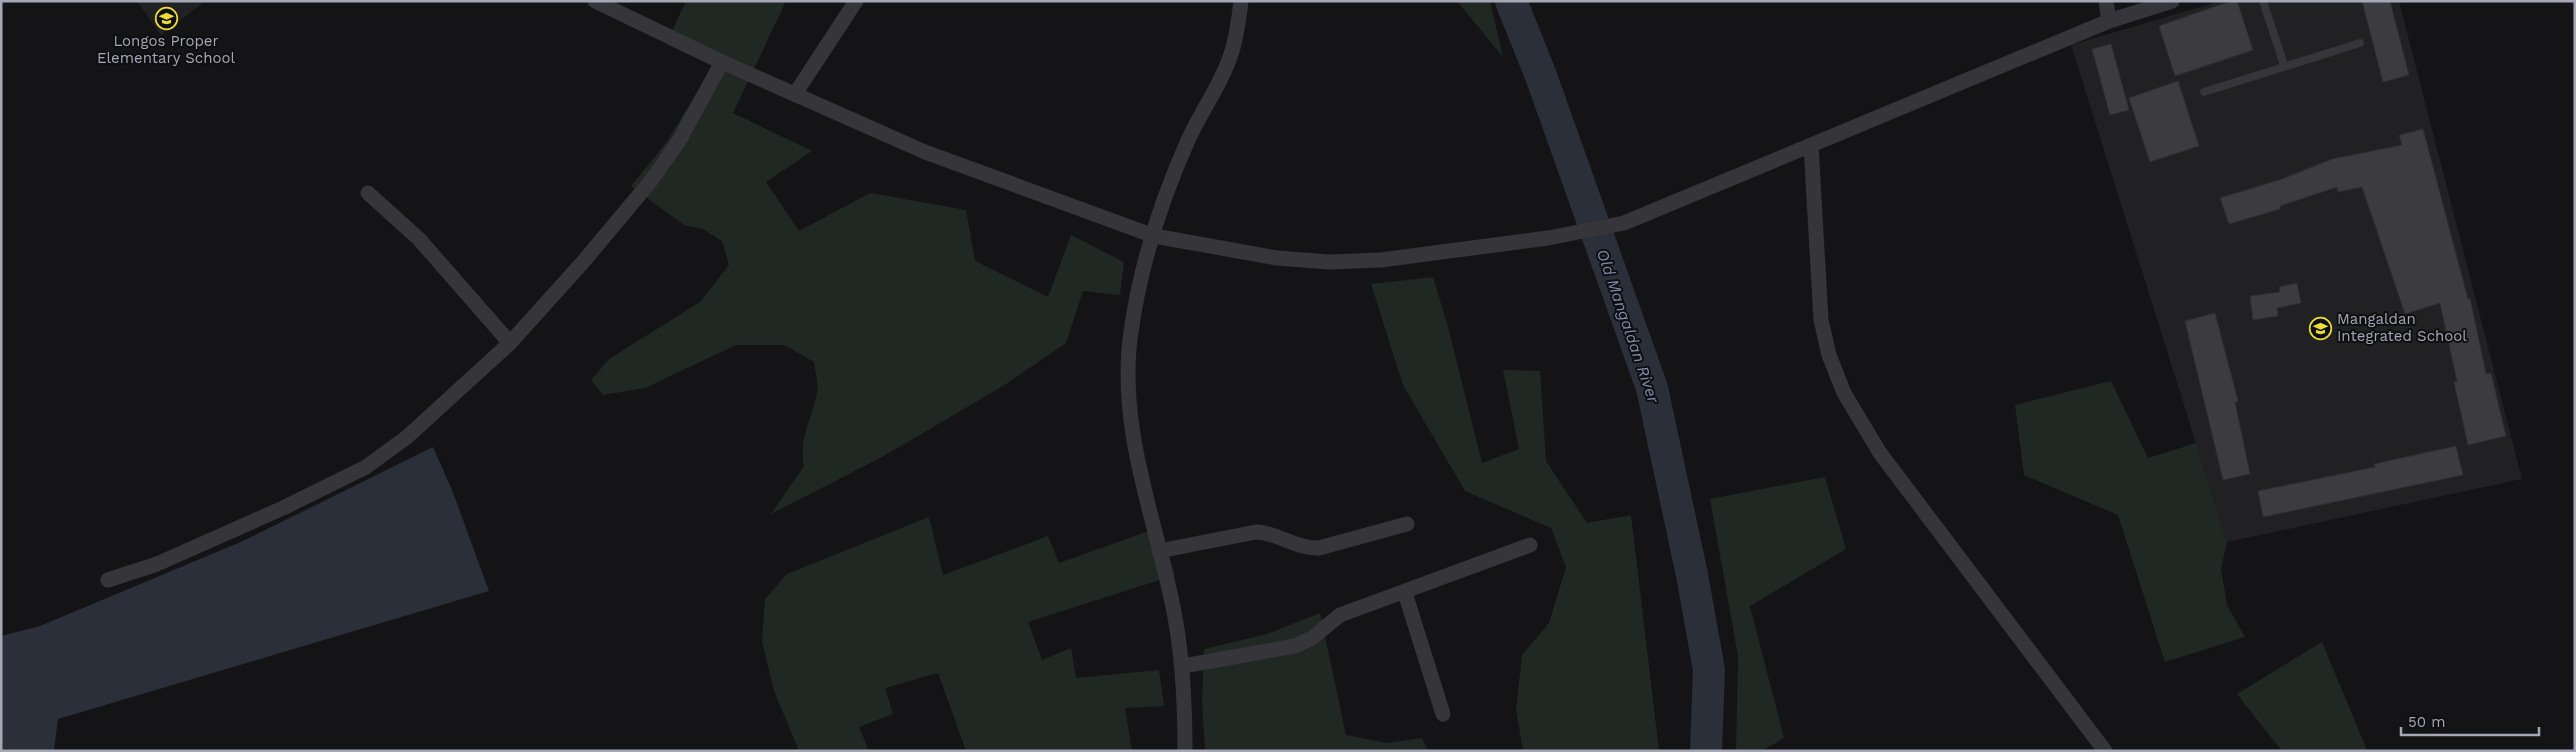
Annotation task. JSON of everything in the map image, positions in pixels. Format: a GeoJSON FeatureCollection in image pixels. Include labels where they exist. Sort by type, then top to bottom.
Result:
{"type":"FeatureCollection","features":[{"type":"Feature","properties":{"kind":"street"},"geometry":{"type":"LineString","coordinates":[[595,1],[722,62],[925,152],[1154,236],[1277,258],[1329,262],[1381,260],[1548,238],[1624,223],[2109,21],[2172,1]]}},
{"type":"Feature","properties":{"kind":"street"},"geometry":{"type":"LineString","coordinates":[[795,94],[856,1]]}},
{"type":"Feature","properties":{"kind":"street"},"geometry":{"type":"LineString","coordinates":[[1185,751],[1183,666],[1173,607],[1138,462],[1130,414],[1128,375],[1130,333],[1154,236],[1189,139],[1232,53],[1241,1]]}},
{"type":"Feature","properties":{"kind":"street"},"geometry":{"type":"LineString","coordinates":[[2106,1],[2109,21]]}},
{"type":"Feature","properties":{"kind":"street"},"geometry":{"type":"LineString","coordinates":[[108,580],[157,564],[283,508],[366,467],[406,437],[510,343],[583,262],[650,182],[679,141],[722,62]]}},
{"type":"Feature","properties":{"kind":"street"},"geometry":{"type":"LineString","coordinates":[[1810,146],[1821,320],[1829,355],[1844,393],[1880,453],[2105,751]]}},
{"type":"Feature","properties":{"kind":"street"},"geometry":{"type":"LineString","coordinates":[[368,193],[418,239],[510,343]]}},
{"type":"Feature","properties":{"kind":"street"},"geometry":{"type":"LineString","coordinates":[[1159,551],[1256,532],[1268,533],[1308,549],[1319,548],[1407,524]]}},
{"type":"Feature","properties":{"kind":"street"},"geometry":{"type":"LineString","coordinates":[[1183,666],[1295,646],[1312,638],[1340,616],[1530,545]]}},
{"type":"Feature","properties":{"kind":"street"},"geometry":{"type":"LineString","coordinates":[[1405,592],[1443,714]]}},
{"type":"Feature","properties":{"kind":"lane"},"geometry":{"type":"LineString","coordinates":[[2263,1],[2284,65]]}},
{"type":"Feature","properties":{"kind":"lane"},"geometry":{"type":"LineString","coordinates":[[2204,92],[2284,65],[2360,43]]}},
{"type":"Feature","properties":{"kind":"shaded area","name":"Longos Proper Elementary School"},"geometry":{"type":"Polygon","coordinates":[[[137,1],[205,1],[161,35],[137,1]]]}},
{"type":"Feature","properties":{"kind":"shaded area"},"geometry":{"type":"Polygon","coordinates":[[[686,1],[786,1],[733,113],[812,151],[766,182],[799,231],[870,193],[966,210],[975,261],[1048,297],[1071,235],[1124,262],[1120,295],[1083,291],[1066,343],[1003,386],[882,457],[771,514],[804,466],[804,438],[817,389],[814,362],[784,345],[736,345],[645,388],[603,395],[591,380],[609,359],[700,302],[729,265],[722,241],[703,229],[684,225],[631,186],[666,143],[713,66],[666,44],[686,1]]]}},
{"type":"Feature","properties":{"kind":"shaded area"},"geometry":{"type":"Polygon","coordinates":[[[1457,1],[1490,1],[1503,57],[1457,1]]]}},
{"type":"Feature","properties":{"kind":"shaded area","name":"Mangaldan Integrated School"},"geometry":{"type":"Polygon","coordinates":[[[2221,1],[2399,1],[2522,479],[2227,542],[2071,45],[2221,1]]]}},
{"type":"Feature","properties":{"kind":"shaded area"},"geometry":{"type":"Polygon","coordinates":[[[1433,277],[1448,327],[1482,463],[1519,449],[1503,370],[1540,371],[1546,461],[1587,523],[1631,515],[1659,751],[1523,751],[1516,710],[1522,655],[1549,623],[1566,567],[1551,528],[1465,491],[1403,385],[1371,284],[1433,277]]]}},
{"type":"Feature","properties":{"kind":"shaded area"},"geometry":{"type":"Polygon","coordinates":[[[2111,381],[2148,458],[2196,443],[2227,542],[2221,569],[2227,605],[2245,637],[2165,662],[2118,515],[2024,475],[2015,405],[2111,381]]]}},
{"type":"Feature","properties":{"kind":"shaded area"},"geometry":{"type":"Polygon","coordinates":[[[433,447],[452,490],[489,591],[58,719],[54,751],[1,751],[1,636],[40,626],[243,541],[433,447]]]}},
{"type":"Feature","properties":{"kind":"shaded area"},"geometry":{"type":"Polygon","coordinates":[[[1825,477],[1846,549],[1750,606],[1784,738],[1762,751],[1736,751],[1738,656],[1710,499],[1825,477]]]}},
{"type":"Feature","properties":{"kind":"shaded area"},"geometry":{"type":"Polygon","coordinates":[[[929,517],[943,575],[1048,536],[1059,563],[1160,527],[1175,575],[1028,622],[1042,660],[1071,648],[1076,678],[1159,670],[1164,706],[1125,708],[1132,751],[966,751],[938,673],[885,688],[893,714],[859,727],[869,751],[799,751],[774,691],[762,641],[765,599],[787,574],[929,517]]]}},
{"type":"Feature","properties":{"kind":"shaded area"},"geometry":{"type":"Polygon","coordinates":[[[1320,613],[1346,735],[1387,743],[1422,738],[1428,751],[1205,751],[1202,701],[1204,649],[1267,634],[1320,613]]]}},
{"type":"Feature","properties":{"kind":"shaded area"},"geometry":{"type":"Polygon","coordinates":[[[2322,642],[2367,751],[2282,751],[2237,694],[2322,642]]]}},
{"type":"Feature","properties":{"kind":"building"},"geometry":{"type":"Polygon","coordinates":[[[2231,1],[2237,1],[2253,50],[2175,76],[2159,26],[2231,1]]]}},
{"type":"Feature","properties":{"kind":"building"},"geometry":{"type":"Polygon","coordinates":[[[2362,1],[2390,1],[2409,75],[2383,82],[2362,1]]]}},
{"type":"Feature","properties":{"kind":"building"},"geometry":{"type":"Polygon","coordinates":[[[2111,44],[2129,110],[2110,115],[2092,49],[2111,44]]]}},
{"type":"Feature","properties":{"kind":"building"},"geometry":{"type":"Polygon","coordinates":[[[2178,81],[2199,146],[2150,162],[2129,98],[2178,81]]]}},
{"type":"Feature","properties":{"kind":"building"},"geometry":{"type":"Polygon","coordinates":[[[2423,129],[2468,299],[2470,298],[2486,374],[2491,373],[2506,436],[2468,445],[2454,382],[2457,381],[2440,303],[2405,314],[2362,187],[2338,192],[2337,187],[2280,206],[2280,209],[2229,224],[2220,198],[2282,179],[2332,159],[2402,145],[2399,135],[2423,129]]]}},
{"type":"Feature","properties":{"kind":"building"},"geometry":{"type":"Polygon","coordinates":[[[2297,283],[2301,303],[2277,308],[2278,316],[2253,320],[2250,296],[2280,292],[2279,287],[2297,283]]]}},
{"type":"Feature","properties":{"kind":"building"},"geometry":{"type":"Polygon","coordinates":[[[2215,313],[2238,401],[2235,402],[2250,474],[2223,480],[2185,321],[2215,313]]]}},
{"type":"Feature","properties":{"kind":"building"},"geometry":{"type":"Polygon","coordinates":[[[2456,446],[2463,475],[2263,517],[2258,491],[2375,467],[2374,464],[2456,446]]]}},
{"type":"Feature","properties":{"kind":"waterway","name":"Old Mangaldan River"},"geometry":{"type":"LineString","coordinates":[[1511,1],[1541,76],[1652,388],[1692,575],[1709,670],[1706,751]]}},
{"type":"Feature","properties":{"kind":"place","name":"Longos Proper Elementary School"},"geometry":{"type":"Point","coordinates":[166,18]}},
{"type":"Feature","properties":{"kind":"place","name":"Mangaldan Integrated School"},"geometry":{"type":"Point","coordinates":[2321,328]}}]}
